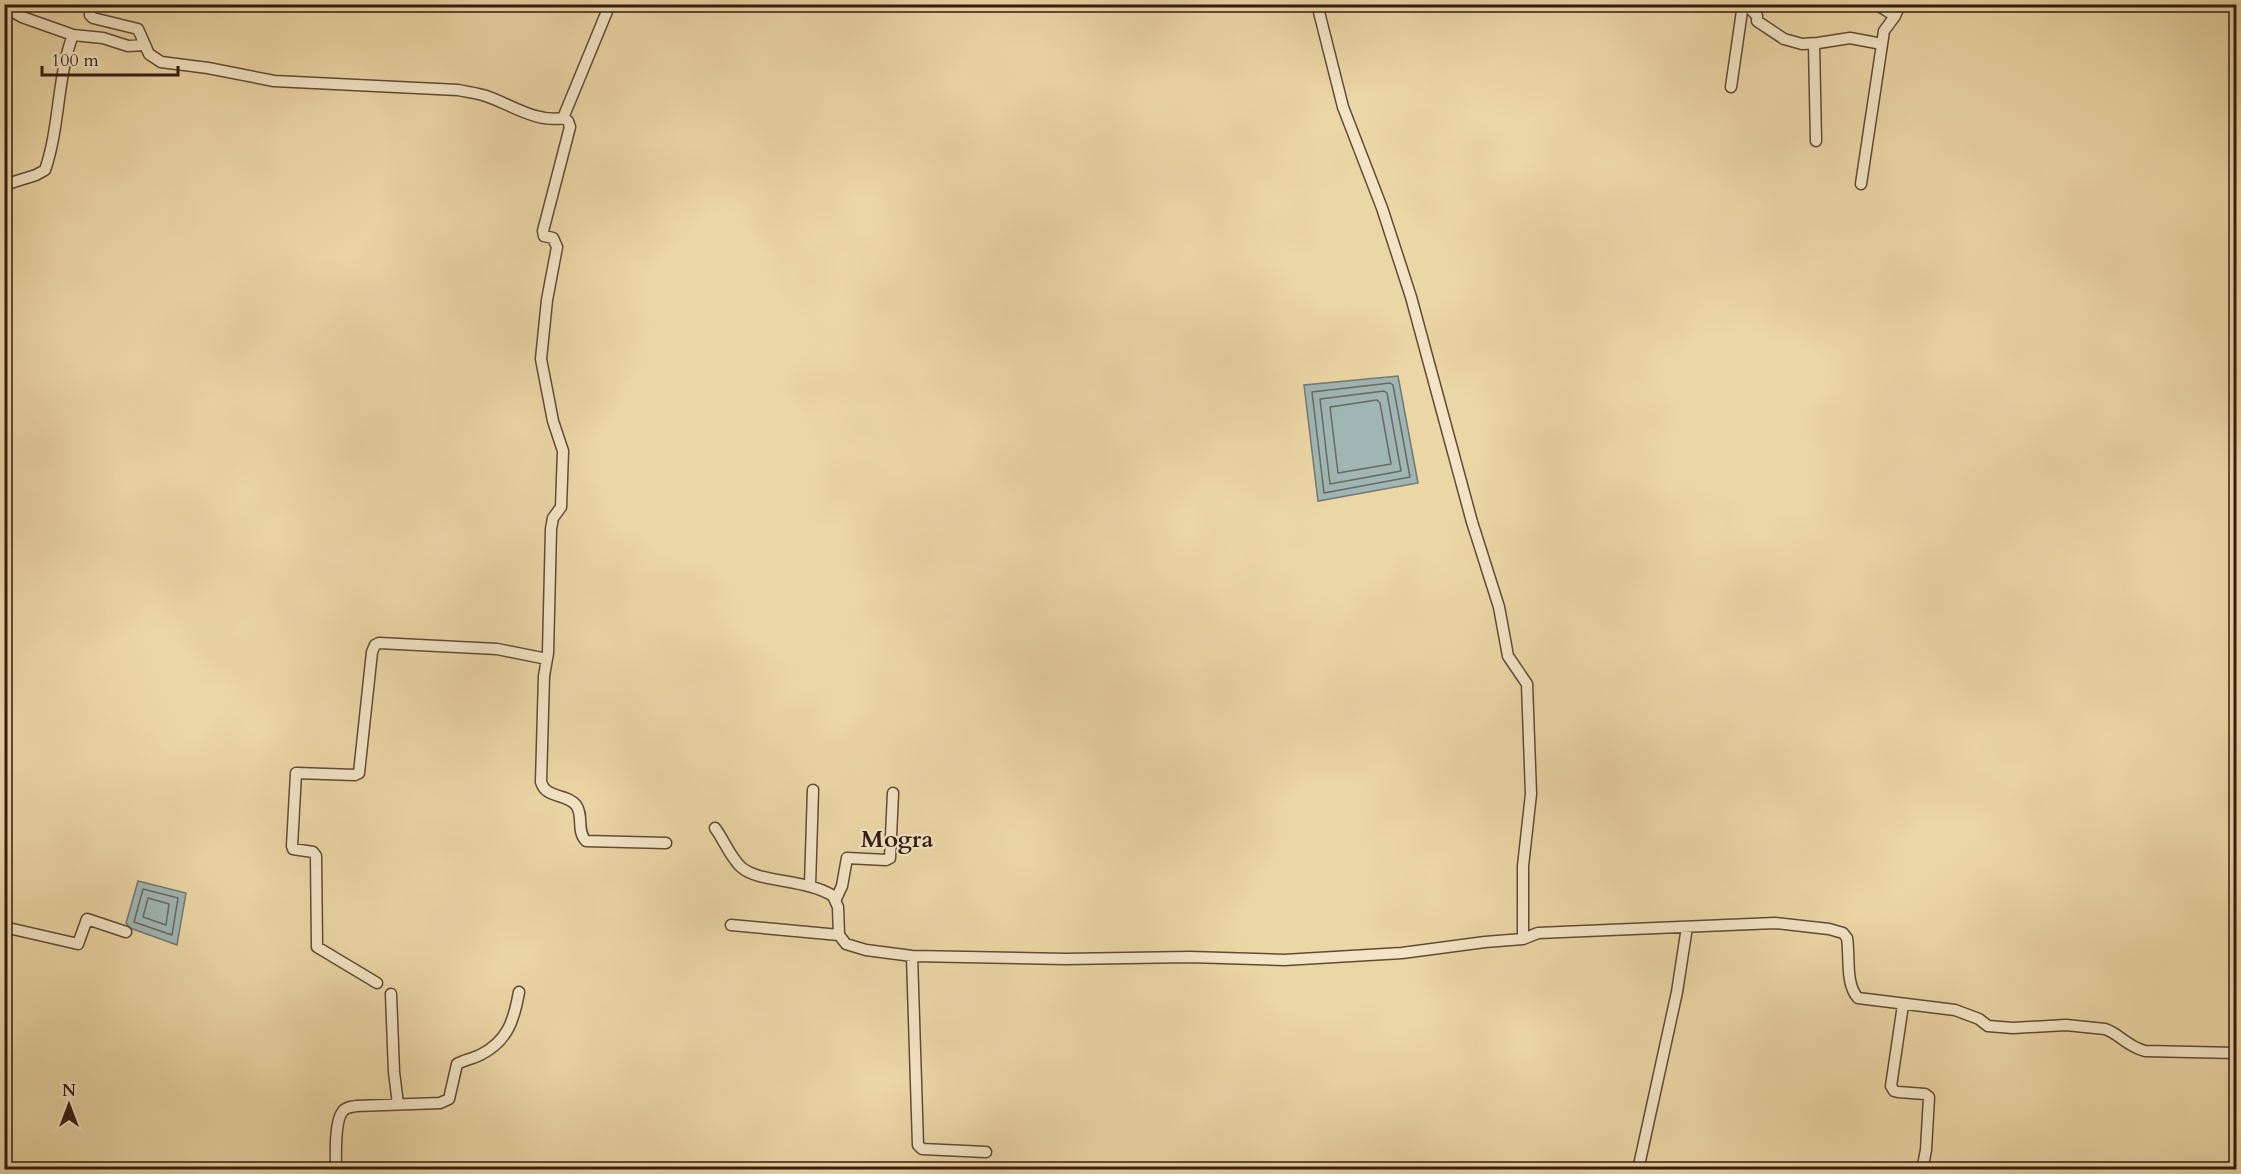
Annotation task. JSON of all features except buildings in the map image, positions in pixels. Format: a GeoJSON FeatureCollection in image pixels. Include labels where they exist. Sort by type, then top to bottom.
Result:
{"type":"FeatureCollection","features":[{"type":"Feature","properties":{"kind":"street"},"geometry":{"type":"LineString","coordinates":[[12,4],[15,13],[22,17],[73,36],[103,38],[128,46],[145,45]]}},
{"type":"Feature","properties":{"kind":"street"},"geometry":{"type":"LineString","coordinates":[[90,4],[90,15],[93,18],[138,29],[149,54],[161,62],[208,68],[258,79],[458,90],[485,95],[539,117],[556,120],[563,118],[568,121],[570,127],[543,231],[544,236],[554,238],[557,247],[547,300],[541,359],[553,421],[563,451],[561,507],[553,518],[551,529],[547,659],[544,676],[543,787],[547,792],[574,803],[578,810],[581,834],[586,841],[666,843]]}},
{"type":"Feature","properties":{"kind":"street"},"geometry":{"type":"LineString","coordinates":[[563,118],[610,4]]}},
{"type":"Feature","properties":{"kind":"street"},"geometry":{"type":"LineString","coordinates":[[1317,4],[1343,107],[1374,186],[1411,297],[1472,522],[1499,607],[1508,656],[1527,684],[1531,794],[1523,866],[1523,939]]}},
{"type":"Feature","properties":{"kind":"street"},"geometry":{"type":"LineString","coordinates":[[1744,4],[1757,16],[1757,21],[1777,35],[1793,42],[1814,44],[1850,38],[1882,44]]}},
{"type":"Feature","properties":{"kind":"street"},"geometry":{"type":"LineString","coordinates":[[1731,87],[1744,4]]}},
{"type":"Feature","properties":{"kind":"street"},"geometry":{"type":"LineString","coordinates":[[1876,4],[1895,16]]}},
{"type":"Feature","properties":{"kind":"street"},"geometry":{"type":"LineString","coordinates":[[1861,184],[1884,31],[1895,16],[1900,4]]}},
{"type":"Feature","properties":{"kind":"street"},"geometry":{"type":"LineString","coordinates":[[4,185],[45,170],[68,51],[73,36]]}},
{"type":"Feature","properties":{"kind":"street"},"geometry":{"type":"LineString","coordinates":[[1814,44],[1816,141]]}},
{"type":"Feature","properties":{"kind":"street"},"geometry":{"type":"LineString","coordinates":[[377,983],[317,947],[316,856],[313,852],[293,849],[292,846],[296,773],[355,775],[359,773],[372,652],[375,645],[379,643],[497,649],[547,659]]}},
{"type":"Feature","properties":{"kind":"street"},"geometry":{"type":"LineString","coordinates":[[810,885],[813,790]]}},
{"type":"Feature","properties":{"kind":"street"},"geometry":{"type":"LineString","coordinates":[[893,794],[890,858],[886,860],[846,858],[842,886],[836,899],[839,935],[852,948],[912,956],[1065,959],[1190,957],[1284,960],[1402,953],[1523,939],[1538,933],[1776,923],[1829,929],[1843,933],[1847,938],[1851,981],[1856,996],[1862,999],[1955,1011],[1979,1019],[1988,1026],[2013,1028],[2066,1025],[2105,1029],[2110,1030],[2131,1047],[2145,1051],[2236,1053]]}},
{"type":"Feature","properties":{"kind":"street"},"geometry":{"type":"LineString","coordinates":[[715,828],[738,864],[746,871],[810,885],[836,899]]}},
{"type":"Feature","properties":{"kind":"street"},"geometry":{"type":"LineString","coordinates":[[4,927],[78,944],[87,919],[126,932]]}},
{"type":"Feature","properties":{"kind":"street"},"geometry":{"type":"LineString","coordinates":[[731,926],[839,935]]}},
{"type":"Feature","properties":{"kind":"street"},"geometry":{"type":"LineString","coordinates":[[1638,1170],[1677,992],[1687,927]]}},
{"type":"Feature","properties":{"kind":"street"},"geometry":{"type":"LineString","coordinates":[[912,956],[918,1145],[922,1149],[986,1152]]}},
{"type":"Feature","properties":{"kind":"street"},"geometry":{"type":"LineString","coordinates":[[336,1170],[338,1130],[340,1114],[343,1110],[356,1106],[440,1103],[449,1100],[457,1064],[483,1054],[505,1035],[512,1024],[519,992]]}},
{"type":"Feature","properties":{"kind":"street"},"geometry":{"type":"LineString","coordinates":[[392,994],[394,1072],[398,1104]]}},
{"type":"Feature","properties":{"kind":"street"},"geometry":{"type":"LineString","coordinates":[[1904,1005],[1891,1086],[1894,1091],[1925,1094],[1929,1097],[1928,1133],[1922,1170]]}},
{"type":"Feature","properties":{"kind":"water"},"geometry":{"type":"Polygon","coordinates":[[[1398,376],[1418,483],[1318,501],[1304,385],[1398,376]]]}},
{"type":"Feature","properties":{"kind":"water"},"geometry":{"type":"Polygon","coordinates":[[[138,881],[186,893],[177,945],[130,928],[126,923],[138,881]]]}},
{"type":"Feature","properties":{"kind":"district","name":"Mogra"},"geometry":{"type":"Point","coordinates":[897,839]}}]}
